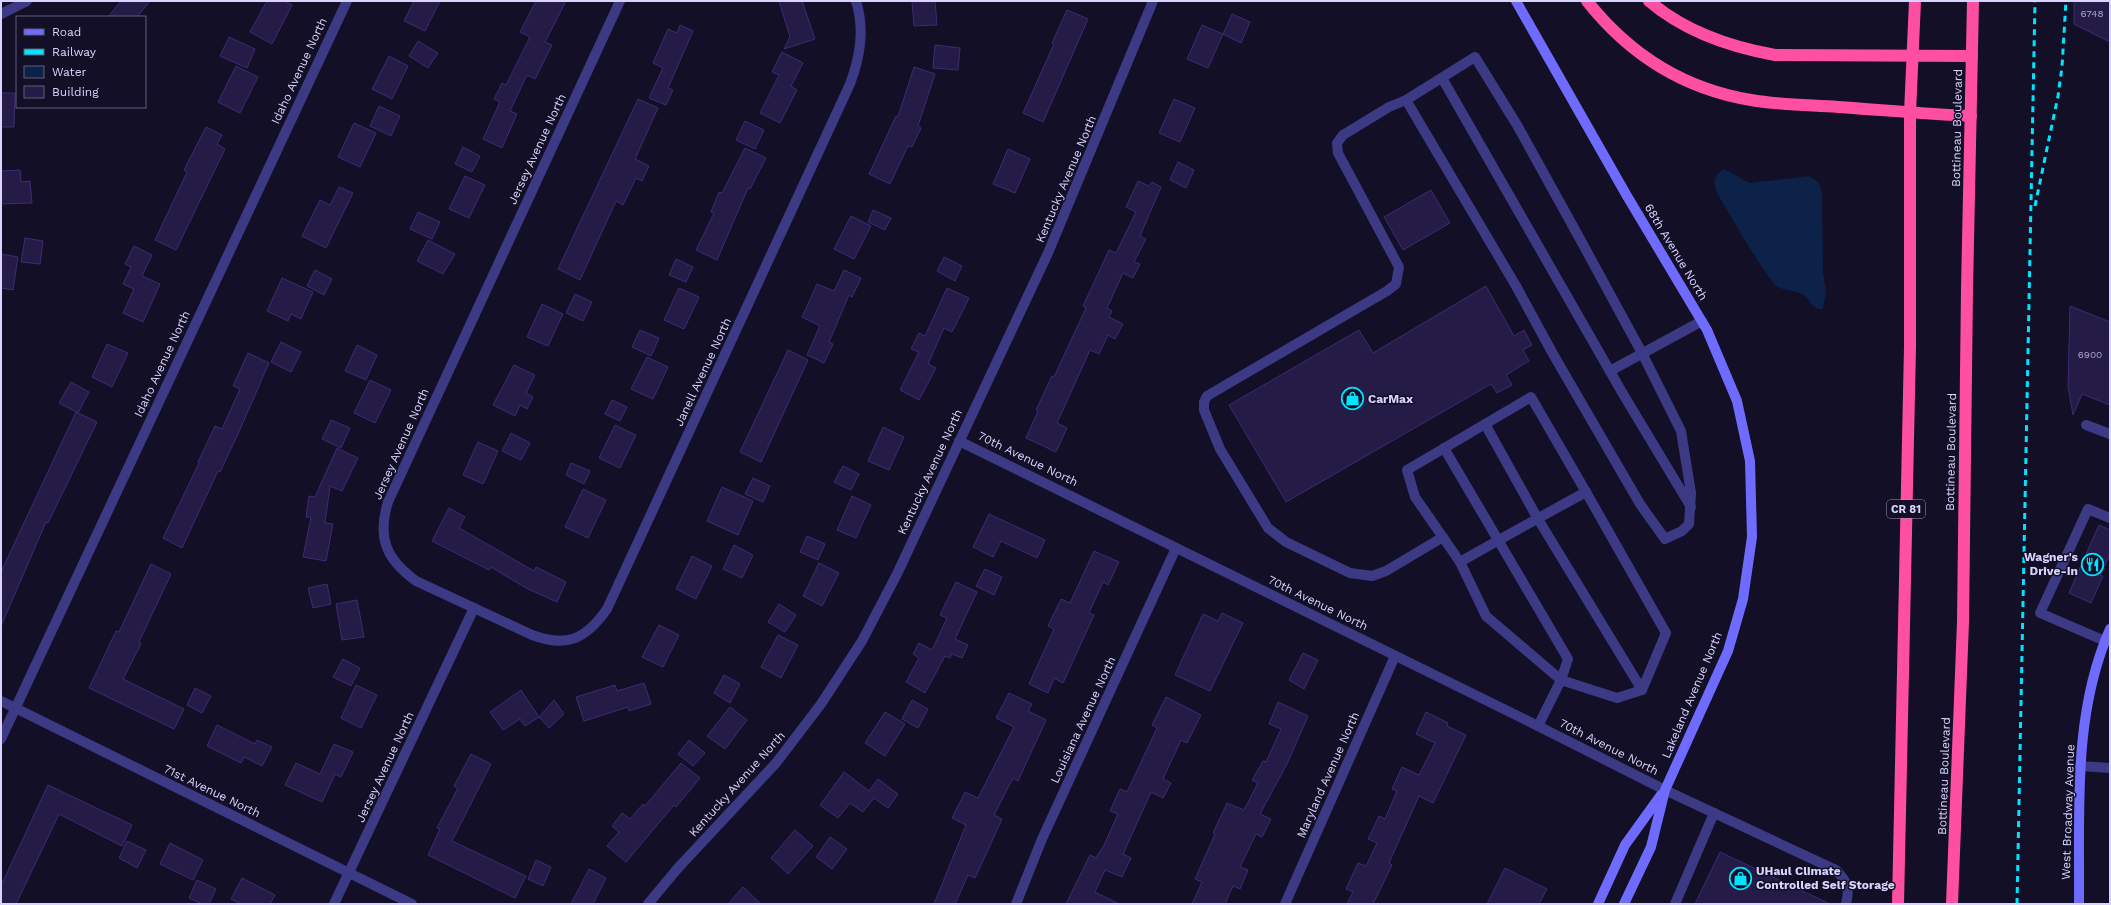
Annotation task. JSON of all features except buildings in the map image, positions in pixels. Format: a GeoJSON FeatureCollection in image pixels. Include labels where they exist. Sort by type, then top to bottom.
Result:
{"type":"FeatureCollection","features":[{"type":"Feature","properties":{"kind":"highway"},"geometry":{"type":"LineString","coordinates":[[1587,1],[1596,13],[1636,51],[1662,70],[1713,91],[1751,100],[1910,113],[1971,116]]}},
{"type":"Feature","properties":{"kind":"highway"},"geometry":{"type":"LineString","coordinates":[[1649,1],[1682,24],[1724,43],[1748,50],[1787,56],[1972,56]]}},
{"type":"Feature","properties":{"kind":"highway","name":"CR 81"},"geometry":{"type":"LineString","coordinates":[[1898,904],[1910,347],[1910,113],[1915,1]]}},
{"type":"Feature","properties":{"kind":"highway","name":"Bottineau Boulevard"},"geometry":{"type":"LineString","coordinates":[[1952,904],[1963,622],[1973,1]]}},
{"type":"Feature","properties":{"kind":"street"},"geometry":{"type":"LineString","coordinates":[[1,14],[27,1]]}},
{"type":"Feature","properties":{"kind":"street","name":"Idaho Avenue North"},"geometry":{"type":"LineString","coordinates":[[1,739],[347,1]]}},
{"type":"Feature","properties":{"kind":"street","name":"Jersey Avenue North"},"geometry":{"type":"LineString","coordinates":[[334,904],[474,608],[416,581],[401,570],[390,556],[384,539],[383,520],[388,502],[620,1]]}},
{"type":"Feature","properties":{"kind":"street","name":"Janell Avenue North"},"geometry":{"type":"LineString","coordinates":[[474,608],[532,636],[549,641],[567,641],[583,635],[597,624],[608,609],[850,84],[859,60],[862,34],[856,1]]}},
{"type":"Feature","properties":{"kind":"street","name":"Kentucky Avenue North"},"geometry":{"type":"LineString","coordinates":[[648,904],[678,868],[776,763],[821,704],[862,641],[897,574],[1048,252],[1153,1]]}},
{"type":"Feature","properties":{"kind":"street","name":"68th Avenue North"},"geometry":{"type":"LineString","coordinates":[[1516,1],[1623,190],[1702,321],[1737,401],[1750,461],[1752,537]]}},
{"type":"Feature","properties":{"kind":"street"},"geometry":{"type":"LineString","coordinates":[[1406,100],[1516,286],[1553,354],[1636,497],[1665,539],[1682,531],[1689,524],[1691,507],[1689,479],[1680,431],[1642,353],[1517,125],[1475,57],[1406,100],[1367,120],[1343,135],[1337,143],[1338,153],[1399,267],[1396,284],[1387,291],[1207,396],[1204,402],[1204,410],[1220,449],[1268,528],[1286,542],[1350,573],[1372,576],[1393,567],[1443,537]]}},
{"type":"Feature","properties":{"kind":"street"},"geometry":{"type":"LineString","coordinates":[[1442,78],[1610,371],[1691,507]]}},
{"type":"Feature","properties":{"kind":"street"},"geometry":{"type":"LineString","coordinates":[[1610,371],[1702,321]]}},
{"type":"Feature","properties":{"kind":"street"},"geometry":{"type":"LineString","coordinates":[[1531,397],[1666,633],[1642,690],[1617,698],[1561,680],[1486,616],[1460,562],[1415,497],[1407,470],[1444,448],[1531,397]]}},
{"type":"Feature","properties":{"kind":"street"},"geometry":{"type":"LineString","coordinates":[[1485,424],[1538,518],[1642,690]]}},
{"type":"Feature","properties":{"kind":"street"},"geometry":{"type":"LineString","coordinates":[[2086,425],[2110,434]]}},
{"type":"Feature","properties":{"kind":"street","name":"70th Avenue North"},"geometry":{"type":"LineString","coordinates":[[959,440],[1665,790],[1836,870],[1846,880],[1849,892],[1846,904]]}},
{"type":"Feature","properties":{"kind":"street"},"geometry":{"type":"LineString","coordinates":[[1444,448],[1568,659],[1561,680],[1538,726]]}},
{"type":"Feature","properties":{"kind":"street"},"geometry":{"type":"LineString","coordinates":[[1460,562],[1586,492]]}},
{"type":"Feature","properties":{"kind":"street"},"geometry":{"type":"LineString","coordinates":[[2105,641],[2040,613],[2088,508],[2110,518]]}},
{"type":"Feature","properties":{"kind":"street","name":"Lakeland Avenue North"},"geometry":{"type":"LineString","coordinates":[[1624,904],[1651,846],[1665,790],[1728,651],[1743,599],[1752,537]]}},
{"type":"Feature","properties":{"kind":"street","name":"Louisiana Avenue North"},"geometry":{"type":"LineString","coordinates":[[1016,904],[1042,839],[1176,548]]}},
{"type":"Feature","properties":{"kind":"street","name":"West Broadway Avenue"},"geometry":{"type":"LineString","coordinates":[[2078,904],[2080,766],[2091,684],[2096,663],[2110,629]]}},
{"type":"Feature","properties":{"kind":"street","name":"Maryland Avenue North"},"geometry":{"type":"LineString","coordinates":[[1285,904],[1395,656]]}},
{"type":"Feature","properties":{"kind":"street","name":"71st Avenue North"},"geometry":{"type":"LineString","coordinates":[[1,701],[412,904]]}},
{"type":"Feature","properties":{"kind":"street"},"geometry":{"type":"LineString","coordinates":[[2080,766],[2110,768]]}},
{"type":"Feature","properties":{"kind":"street","name":"Lakeland Avenue North"},"geometry":{"type":"LineString","coordinates":[[1598,904],[1625,845],[1665,790]]}},
{"type":"Feature","properties":{"kind":"street"},"geometry":{"type":"LineString","coordinates":[[1675,904],[1714,813]]}},
{"type":"Feature","properties":{"kind":"water"},"geometry":{"type":"Polygon","coordinates":[[[1724,169],[1750,183],[1809,176],[1818,182],[1822,192],[1823,273],[1826,292],[1823,309],[1814,307],[1802,294],[1778,287],[1765,272],[1716,191],[1715,178],[1724,169]]]}},
{"type":"Feature","properties":{"kind":"railway"},"geometry":{"type":"LineString","coordinates":[[2017,904],[2035,1]]}},
{"type":"Feature","properties":{"kind":"railway"},"geometry":{"type":"LineString","coordinates":[[2035,206],[2058,96],[2062,67],[2066,1]]}},
{"type":"Feature","properties":{"kind":"place","name":"CarMax"},"geometry":{"type":"Point","coordinates":[1352,399]}},
{"type":"Feature","properties":{"kind":"place","name":"Wagner's Drive-In"},"geometry":{"type":"Point","coordinates":[2093,564]}},
{"type":"Feature","properties":{"kind":"place","name":"UHaul Climate Controlled Self Storage"},"geometry":{"type":"Point","coordinates":[1741,878]}}]}
